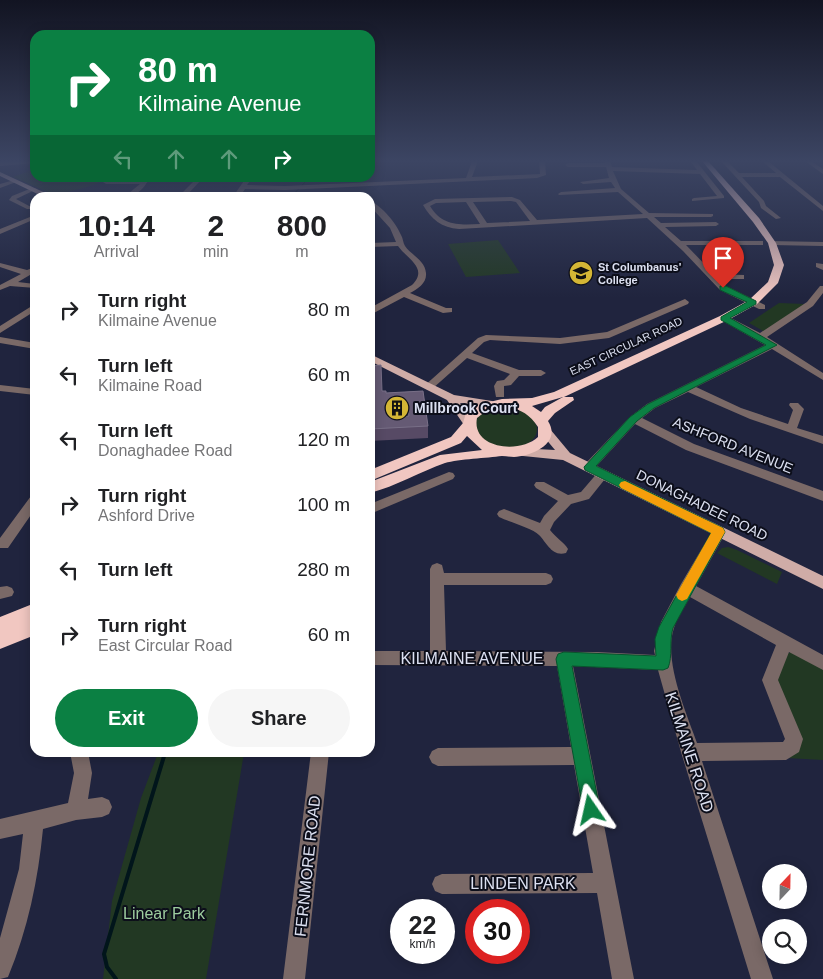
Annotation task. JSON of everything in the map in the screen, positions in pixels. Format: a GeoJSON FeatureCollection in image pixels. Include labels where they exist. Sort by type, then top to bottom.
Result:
{"type":"FeatureCollection","features":[{"type":"Feature","properties":{"kind":"highway","name":"EAST CIRCULAR ROAD"},"geometry":{"type":"LineString","coordinates":[[745,207],[777,243]]}},
{"type":"Feature","properties":{"kind":"highway","name":"EAST CIRCULAR ROAD"},"geometry":{"type":"LineString","coordinates":[[543,426],[546,413],[556,406],[728,321],[779,291],[788,266],[777,243],[749,207]]}},
{"type":"Feature","properties":{"kind":"highway","name":"EAST CIRCULAR ROAD"},"geometry":{"type":"LineString","coordinates":[[512,404],[532,402],[558,395],[728,321]]}},
{"type":"Feature","properties":{"kind":"highway"},"geometry":{"type":"LineString","coordinates":[[375,474],[456,440],[460,437],[476,410],[496,399],[531,410],[538,415],[543,426],[543,439],[537,445],[512,452],[446,458],[375,486]]}},
{"type":"Feature","properties":{"kind":"highway"},"geometry":{"type":"LineString","coordinates":[[468,424],[470,433],[480,443],[494,450],[512,452]]}},
{"type":"Feature","properties":{"kind":"highway"},"geometry":{"type":"LineString","coordinates":[[0,625],[30,613]]}},
{"type":"Feature","properties":{"kind":"highway"},"geometry":{"type":"LineString","coordinates":[[0,641],[30,628]]}},
{"type":"Feature","properties":{"kind":"main road"},"geometry":{"type":"LineString","coordinates":[[375,360],[451,398],[496,399]]}},
{"type":"Feature","properties":{"kind":"main road"},"geometry":{"type":"LineString","coordinates":[[451,398],[468,424]]}},
{"type":"Feature","properties":{"kind":"main road","name":"DONAGHADEE ROAD"},"geometry":{"type":"LineString","coordinates":[[543,426],[566,456]]}},
{"type":"Feature","properties":{"kind":"main road","name":"DONAGHADEE ROAD"},"geometry":{"type":"LineString","coordinates":[[512,452],[548,453],[566,456],[823,583]]}},
{"type":"Feature","properties":{"kind":"street"},"geometry":{"type":"LineString","coordinates":[[375,207],[398,234],[400,244],[422,268],[423,275],[421,282],[375,309]]}},
{"type":"Feature","properties":{"kind":"street"},"geometry":{"type":"LineString","coordinates":[[427,207],[443,224],[448,226],[485,226],[649,215],[711,215]]}},
{"type":"Feature","properties":{"kind":"street"},"geometry":{"type":"LineString","coordinates":[[474,207],[485,226]]}},
{"type":"Feature","properties":{"kind":"street"},"geometry":{"type":"LineString","coordinates":[[522,207],[535,223]]}},
{"type":"Feature","properties":{"kind":"street"},"geometry":{"type":"LineString","coordinates":[[639,207],[680,243],[723,288],[732,294],[758,304]]}},
{"type":"Feature","properties":{"kind":"street"},"geometry":{"type":"LineString","coordinates":[[763,207],[778,217]]}},
{"type":"Feature","properties":{"kind":"street"},"geometry":{"type":"LineString","coordinates":[[0,232],[30,219]]}},
{"type":"Feature","properties":{"kind":"street"},"geometry":{"type":"LineString","coordinates":[[660,225],[716,224]]}},
{"type":"Feature","properties":{"kind":"street"},"geometry":{"type":"LineString","coordinates":[[680,243],[760,244]]}},
{"type":"Feature","properties":{"kind":"street"},"geometry":{"type":"LineString","coordinates":[[777,243],[823,244]]}},
{"type":"Feature","properties":{"kind":"street"},"geometry":{"type":"LineString","coordinates":[[375,245],[400,244]]}},
{"type":"Feature","properties":{"kind":"street"},"geometry":{"type":"LineString","coordinates":[[3,265],[30,271]]}},
{"type":"Feature","properties":{"kind":"street"},"geometry":{"type":"LineString","coordinates":[[4,286],[30,272]]}},
{"type":"Feature","properties":{"kind":"street"},"geometry":{"type":"LineString","coordinates":[[712,276],[741,277]]}},
{"type":"Feature","properties":{"kind":"street"},"geometry":{"type":"LineString","coordinates":[[4,286],[30,286]]}},
{"type":"Feature","properties":{"kind":"street"},"geometry":{"type":"LineString","coordinates":[[760,337],[790,319],[810,304],[823,288]]}},
{"type":"Feature","properties":{"kind":"street"},"geometry":{"type":"LineString","coordinates":[[403,293],[446,311],[449,310]]}},
{"type":"Feature","properties":{"kind":"street"},"geometry":{"type":"LineString","coordinates":[[428,387],[481,340],[496,336],[560,341],[609,335],[685,302]]}},
{"type":"Feature","properties":{"kind":"street"},"geometry":{"type":"LineString","coordinates":[[0,330],[30,310]]}},
{"type":"Feature","properties":{"kind":"street"},"geometry":{"type":"LineString","coordinates":[[728,321],[760,337],[823,377]]}},
{"type":"Feature","properties":{"kind":"street"},"geometry":{"type":"LineString","coordinates":[[0,340],[30,345]]}},
{"type":"Feature","properties":{"kind":"street"},"geometry":{"type":"LineString","coordinates":[[589,467],[634,419],[651,406],[772,345]]}},
{"type":"Feature","properties":{"kind":"street"},"geometry":{"type":"LineString","coordinates":[[466,354],[517,373],[541,373]]}},
{"type":"Feature","properties":{"kind":"street"},"geometry":{"type":"LineString","coordinates":[[496,399],[498,382],[508,382],[517,373]]}},
{"type":"Feature","properties":{"kind":"street"},"geometry":{"type":"LineString","coordinates":[[687,387],[732,410],[823,440]]}},
{"type":"Feature","properties":{"kind":"street"},"geometry":{"type":"LineString","coordinates":[[0,388],[30,391]]}},
{"type":"Feature","properties":{"kind":"street"},"geometry":{"type":"LineString","coordinates":[[791,430],[799,409],[794,405]]}},
{"type":"Feature","properties":{"kind":"street","name":"ASHFORD AVENUE"},"geometry":{"type":"LineString","coordinates":[[634,419],[690,447],[823,496]]}},
{"type":"Feature","properties":{"kind":"street"},"geometry":{"type":"LineString","coordinates":[[543,530],[567,500],[584,496],[602,474]]}},
{"type":"Feature","properties":{"kind":"street"},"geometry":{"type":"LineString","coordinates":[[375,507],[449,476]]}},
{"type":"Feature","properties":{"kind":"street"},"geometry":{"type":"LineString","coordinates":[[540,485],[567,500]]}},
{"type":"Feature","properties":{"kind":"street"},"geometry":{"type":"LineString","coordinates":[[3,544],[30,506]]}},
{"type":"Feature","properties":{"kind":"street"},"geometry":{"type":"LineString","coordinates":[[504,514],[543,530],[552,543],[561,548]]}},
{"type":"Feature","properties":{"kind":"street","name":"KILMAINE ROAD"},"geometry":{"type":"LineString","coordinates":[[718,532],[666,627],[662,639],[663,663],[762,979]]}},
{"type":"Feature","properties":{"kind":"street"},"geometry":{"type":"LineString","coordinates":[[438,658],[437,574],[546,580]]}},
{"type":"Feature","properties":{"kind":"street"},"geometry":{"type":"LineString","coordinates":[[686,588],[823,663]]}},
{"type":"Feature","properties":{"kind":"street"},"geometry":{"type":"LineString","coordinates":[[690,752],[786,751],[793,746],[794,739],[770,680],[784,642]]}},
{"type":"Feature","properties":{"kind":"street","name":"KILMAINE AVENUE"},"geometry":{"type":"LineString","coordinates":[[375,658],[564,659],[663,663]]}},
{"type":"Feature","properties":{"kind":"street"},"geometry":{"type":"LineString","coordinates":[[564,659],[623,979]]}},
{"type":"Feature","properties":{"kind":"street"},"geometry":{"type":"LineString","coordinates":[[438,757],[581,756]]}},
{"type":"Feature","properties":{"kind":"street"},"geometry":{"type":"LineString","coordinates":[[76,810],[82,773],[80,757]]}},
{"type":"Feature","properties":{"kind":"street","name":"FERNMORE ROAD"},"geometry":{"type":"LineString","coordinates":[[294,979],[319,757]]}},
{"type":"Feature","properties":{"kind":"street"},"geometry":{"type":"LineString","coordinates":[[0,829],[76,810],[102,807]]}},
{"type":"Feature","properties":{"kind":"street"},"geometry":{"type":"LineString","coordinates":[[0,969],[16,924],[29,869],[34,822]]}},
{"type":"Feature","properties":{"kind":"street","name":"LINDEN PARK"},"geometry":{"type":"LineString","coordinates":[[442,884],[605,883]]}},
{"type":"Feature","properties":{"kind":"green space"},"geometry":{"type":"Polygon","coordinates":[[[498,240],[520,273],[466,277],[448,244],[498,240]]]}},
{"type":"Feature","properties":{"kind":"green space"},"geometry":{"type":"Polygon","coordinates":[[[779,303],[805,304],[765,332],[749,323],[779,303]]]}},
{"type":"Feature","properties":{"kind":"green space"},"geometry":{"type":"Polygon","coordinates":[[[496,408],[520,410],[525,413],[534,421],[537,427],[536,436],[530,442],[513,447],[493,445],[485,441],[478,434],[476,420],[486,411],[496,408]]]}},
{"type":"Feature","properties":{"kind":"green space"},"geometry":{"type":"Polygon","coordinates":[[[728,547],[782,572],[777,584],[717,553],[722,548],[728,547]]]}},
{"type":"Feature","properties":{"kind":"green space"},"geometry":{"type":"Polygon","coordinates":[[[792,652],[823,666],[823,760],[787,758],[798,750],[777,680],[788,653],[792,652]]]}},
{"type":"Feature","properties":{"kind":"green space","name":"Linear Park"},"geometry":{"type":"Polygon","coordinates":[[[156,757],[243,757],[206,979],[103,979],[112,901],[141,798],[156,757]]]}},
{"type":"Feature","properties":{"kind":"building"},"geometry":{"type":"Polygon","coordinates":[[[381,365],[382,391],[386,391],[386,393],[423,391],[428,426],[375,429],[375,366],[381,365]],[[407,401],[389,402],[390,417],[409,416],[407,401]]]}},
{"type":"Feature","properties":{"kind":"waterway"},"geometry":{"type":"LineString","coordinates":[[116,979],[107,967],[104,954],[164,757]]}},
{"type":"Feature","properties":{"kind":"slow traffic"},"geometry":{"type":"LineString","coordinates":[[625,485],[718,532],[682,595]]}},
{"type":"Feature","properties":{"kind":"place","name":"St Columbanus' College"},"geometry":{"type":"Point","coordinates":[581,273]}},
{"type":"Feature","properties":{"kind":"place","name":"Millbrook Court"},"geometry":{"type":"Point","coordinates":[397,408]}},
{"type":"Feature","properties":{"kind":"route"},"geometry":{"type":"LineString","coordinates":[[591,810],[564,659],[663,663],[662,639],[666,627],[718,532],[589,467],[634,419],[651,406],[772,345],[724,318],[753,302],[732,294],[723,288]]}}]}
